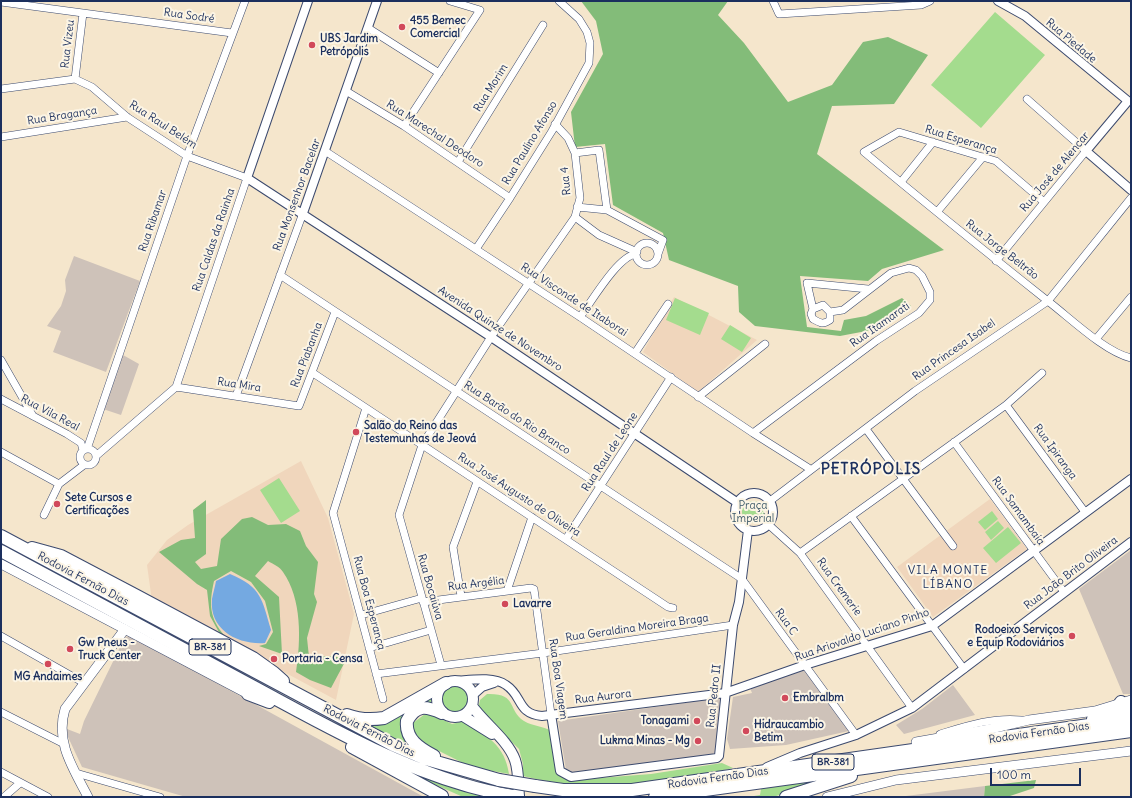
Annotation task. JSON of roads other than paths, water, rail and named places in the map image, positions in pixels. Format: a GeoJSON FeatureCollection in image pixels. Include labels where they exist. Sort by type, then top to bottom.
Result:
{"type":"FeatureCollection","features":[{"type":"Feature","properties":{"kind":"highway","name":"Rodovia Fernão Dias"},"geometry":{"type":"LineString","coordinates":[[1,536],[19,546],[44,550],[61,556],[133,593],[253,658],[274,673],[295,693],[393,745],[426,759],[456,768],[499,780],[535,786],[563,790],[632,790],[1131,720]]}},
{"type":"Feature","properties":{"kind":"highway","name":"Rodovia Fernão Dias"},"geometry":{"type":"LineString","coordinates":[[1,551],[348,738],[423,771],[501,794],[519,797]]}},
{"type":"Feature","properties":{"kind":"highway"},"geometry":{"type":"LineString","coordinates":[[312,702],[358,719],[373,720],[384,718],[451,682]]}},
{"type":"Feature","properties":{"kind":"highway","name":"BR-381"},"geometry":{"type":"LineString","coordinates":[[248,694],[278,706],[295,709]]}},
{"type":"Feature","properties":{"kind":"highway"},"geometry":{"type":"LineString","coordinates":[[1113,713],[1126,701]]}},
{"type":"Feature","properties":{"kind":"highway","name":"BR-381"},"geometry":{"type":"LineString","coordinates":[[442,713],[428,707],[421,707],[415,710],[407,721],[408,736],[414,743],[427,752],[456,768]]}},
{"type":"Feature","properties":{"kind":"highway"},"geometry":{"type":"LineString","coordinates":[[1068,729],[1113,713],[1131,710]]}},
{"type":"Feature","properties":{"kind":"highway"},"geometry":{"type":"LineString","coordinates":[[307,715],[348,746],[444,797]]}},
{"type":"Feature","properties":{"kind":"highway","name":"Rodovia Fernão Dias"},"geometry":{"type":"LineString","coordinates":[[655,797],[1131,731]]}},
{"type":"Feature","properties":{"kind":"highway","name":"BR-381"},"geometry":{"type":"LineString","coordinates":[[896,753],[916,742]]}},
{"type":"Feature","properties":{"kind":"highway","name":"BR-381"},"geometry":{"type":"LineString","coordinates":[[786,797],[853,775],[910,762]]}},
{"type":"Feature","properties":{"kind":"main road","name":"BR-381"},"geometry":{"type":"LineString","coordinates":[[1,564],[248,694]]}},
{"type":"Feature","properties":{"kind":"main road"},"geometry":{"type":"LineString","coordinates":[[88,797],[62,743],[62,719],[65,709],[125,629]]}},
{"type":"Feature","properties":{"kind":"main road"},"geometry":{"type":"LineString","coordinates":[[451,682],[467,685],[473,695],[472,706],[463,716],[452,718],[442,713],[436,703],[436,697],[441,687],[451,682]]}},
{"type":"Feature","properties":{"kind":"main road","name":"Rodovia Fernão Dias"},"geometry":{"type":"LineString","coordinates":[[916,742],[990,729],[1029,720],[1095,711],[1126,701]]}},
{"type":"Feature","properties":{"kind":"main road"},"geometry":{"type":"LineString","coordinates":[[472,706],[515,758],[518,771],[519,797]]}},
{"type":"Feature","properties":{"kind":"main road"},"geometry":{"type":"LineString","coordinates":[[463,716],[504,743]]}},
{"type":"Feature","properties":{"kind":"main road"},"geometry":{"type":"LineString","coordinates":[[827,797],[896,780],[1131,750]]}},
{"type":"Feature","properties":{"kind":"street","name":"Rua Ribamar"},"geometry":{"type":"LineString","coordinates":[[85,450],[187,156],[245,1]]}},
{"type":"Feature","properties":{"kind":"street","name":"Rua Caldas da Rainha"},"geometry":{"type":"LineString","coordinates":[[176,387],[308,1]]}},
{"type":"Feature","properties":{"kind":"street","name":"Rua Monsenhor Bacelar"},"geometry":{"type":"LineString","coordinates":[[236,396],[303,213],[377,1]]}},
{"type":"Feature","properties":{"kind":"street"},"geometry":{"type":"LineString","coordinates":[[404,126],[480,10],[450,1]]}},
{"type":"Feature","properties":{"kind":"street","name":"Rua Paulino Afonso"},"geometry":{"type":"LineString","coordinates":[[476,248],[510,198],[555,124],[589,63],[590,44],[587,32],[578,19],[559,1]]}},
{"type":"Feature","properties":{"kind":"street"},"geometry":{"type":"LineString","coordinates":[[773,1],[779,14],[921,5],[930,1]]}},
{"type":"Feature","properties":{"kind":"street","name":"Rua Piedade"},"geometry":{"type":"LineString","coordinates":[[998,1],[1024,16],[1130,99]]}},
{"type":"Feature","properties":{"kind":"street","name":"Rua Sodré"},"geometry":{"type":"LineString","coordinates":[[1,2],[232,33]]}},
{"type":"Feature","properties":{"kind":"street","name":"Rua Vizeu"},"geometry":{"type":"LineString","coordinates":[[75,79],[83,13]]}},
{"type":"Feature","properties":{"kind":"street","name":"Rua Morim"},"geometry":{"type":"LineString","coordinates":[[458,162],[543,25]]}},
{"type":"Feature","properties":{"kind":"street"},"geometry":{"type":"LineString","coordinates":[[368,28],[440,73]]}},
{"type":"Feature","properties":{"kind":"street","name":"Rua Raul Belém"},"geometry":{"type":"LineString","coordinates":[[75,79],[92,87],[127,117],[187,156],[247,178]]}},
{"type":"Feature","properties":{"kind":"street"},"geometry":{"type":"LineString","coordinates":[[1,89],[75,79]]}},
{"type":"Feature","properties":{"kind":"street","name":"Rua Marechal Deodoro"},"geometry":{"type":"LineString","coordinates":[[346,91],[404,126],[510,198]]}},
{"type":"Feature","properties":{"kind":"street"},"geometry":{"type":"LineString","coordinates":[[1027,99],[1131,190]]}},
{"type":"Feature","properties":{"kind":"street","name":"Rua José de Alencar"},"geometry":{"type":"LineString","coordinates":[[996,261],[1130,99]]}},
{"type":"Feature","properties":{"kind":"street","name":"Rua Bragança"},"geometry":{"type":"LineString","coordinates":[[1,137],[127,117]]}},
{"type":"Feature","properties":{"kind":"street","name":"Rua 4"},"geometry":{"type":"LineString","coordinates":[[399,515],[422,445],[491,337],[575,217],[580,198],[575,153],[568,138],[555,124]]}},
{"type":"Feature","properties":{"kind":"street","name":"Rua Esperança"},"geometry":{"type":"LineString","coordinates":[[864,152],[899,132],[996,161],[1044,202]]}},
{"type":"Feature","properties":{"kind":"street"},"geometry":{"type":"LineString","coordinates":[[901,182],[933,142]]}},
{"type":"Feature","properties":{"kind":"street"},"geometry":{"type":"LineString","coordinates":[[575,153],[599,150],[607,210]]}},
{"type":"Feature","properties":{"kind":"street","name":"Rua Visconde de Itaborai"},"geometry":{"type":"LineString","coordinates":[[325,151],[476,248],[671,377],[698,397],[810,469]]}},
{"type":"Feature","properties":{"kind":"street","name":"Rua Jorge Beltrão"},"geometry":{"type":"LineString","coordinates":[[864,152],[996,261],[1096,339],[1124,357],[1131,358]]}},
{"type":"Feature","properties":{"kind":"street"},"geometry":{"type":"LineString","coordinates":[[936,212],[983,157]]}},
{"type":"Feature","properties":{"kind":"street","name":"Avenida Quinze de Novembro"},"geometry":{"type":"LineString","coordinates":[[247,178],[303,213],[491,337],[636,433],[738,503]]}},
{"type":"Feature","properties":{"kind":"street","name":"Rua Princesa Isabel"},"geometry":{"type":"LineString","coordinates":[[770,501],[810,469],[962,357],[1048,301],[1131,198]]}},
{"type":"Feature","properties":{"kind":"street"},"geometry":{"type":"LineString","coordinates":[[575,217],[599,235],[636,253],[638,260],[647,266],[656,261],[663,240],[607,210],[578,208]]}},
{"type":"Feature","properties":{"kind":"street"},"geometry":{"type":"LineString","coordinates":[[580,317],[616,268],[629,255],[636,253],[642,244],[649,244],[656,247],[658,254]]}},
{"type":"Feature","properties":{"kind":"street","name":"Rua Itamarati"},"geometry":{"type":"LineString","coordinates":[[753,433],[876,341],[919,313],[930,300],[930,292],[927,283],[916,270],[909,268],[891,273],[868,289],[843,310],[830,312],[830,320],[824,323],[820,323],[813,319],[811,314],[813,309]]}},
{"type":"Feature","properties":{"kind":"street","name":"Rua Barão do Rio Branco"},"geometry":{"type":"LineString","coordinates":[[280,275],[742,579]]}},
{"type":"Feature","properties":{"kind":"street"},"geometry":{"type":"LineString","coordinates":[[830,312],[823,305],[813,309],[807,283],[868,289]]}},
{"type":"Feature","properties":{"kind":"street"},"geometry":{"type":"LineString","coordinates":[[1096,339],[1131,297]]}},
{"type":"Feature","properties":{"kind":"street"},"geometry":{"type":"LineString","coordinates":[[635,353],[668,304]]}},
{"type":"Feature","properties":{"kind":"street","name":"Rua Piabanha"},"geometry":{"type":"LineString","coordinates":[[299,406],[313,373],[335,312]]}},
{"type":"Feature","properties":{"kind":"street"},"geometry":{"type":"LineString","coordinates":[[698,397],[765,344]]}},
{"type":"Feature","properties":{"kind":"street"},"geometry":{"type":"LineString","coordinates":[[1,360],[33,416]]}},
{"type":"Feature","properties":{"kind":"street","name":"Rua José Augusto de Oliveira"},"geometry":{"type":"LineString","coordinates":[[313,373],[477,482],[673,608]]}},
{"type":"Feature","properties":{"kind":"street"},"geometry":{"type":"LineString","coordinates":[[800,553],[1006,405],[1042,373]]}},
{"type":"Feature","properties":{"kind":"street","name":"Rua Raul de Leone"},"geometry":{"type":"LineString","coordinates":[[566,539],[671,377]]}},
{"type":"Feature","properties":{"kind":"street"},"geometry":{"type":"LineString","coordinates":[[44,515],[59,484],[84,465],[94,463],[96,456],[176,387]]}},
{"type":"Feature","properties":{"kind":"street","name":"Rua Mira"},"geometry":{"type":"LineString","coordinates":[[176,387],[299,406]]}},
{"type":"Feature","properties":{"kind":"street","name":"Rua Vila Real"},"geometry":{"type":"LineString","coordinates":[[1,399],[78,441],[85,450]]}},
{"type":"Feature","properties":{"kind":"street","name":"Rua Ipiranga"},"geometry":{"type":"LineString","coordinates":[[1006,405],[1085,512]]}},
{"type":"Feature","properties":{"kind":"street","name":"Rua Boa Esperança"},"geometry":{"type":"LineString","coordinates":[[366,408],[333,513],[383,699]]}},
{"type":"Feature","properties":{"kind":"street"},"geometry":{"type":"LineString","coordinates":[[866,429],[902,479],[954,546]]}},
{"type":"Feature","properties":{"kind":"street","name":"Rua Samambaia"},"geometry":{"type":"LineString","coordinates":[[954,442],[1064,592]]}},
{"type":"Feature","properties":{"kind":"street"},"geometry":{"type":"LineString","coordinates":[[84,465],[80,456],[85,450],[93,451],[96,456]]}},
{"type":"Feature","properties":{"kind":"street"},"geometry":{"type":"LineString","coordinates":[[1,452],[59,484]]}},
{"type":"Feature","properties":{"kind":"street","name":"Rua Ariovaldo Luciano Pinho"},"geometry":{"type":"LineString","coordinates":[[725,693],[805,665],[932,626],[1032,550],[1131,479]]}},
{"type":"Feature","properties":{"kind":"street"},"geometry":{"type":"LineString","coordinates":[[461,596],[453,547],[477,482]]}},
{"type":"Feature","properties":{"kind":"street"},"geometry":{"type":"LineString","coordinates":[[753,493],[765,496],[770,501],[773,513],[769,525],[759,531],[748,530],[738,522],[736,515],[738,503],[747,495],[753,493]]}},
{"type":"Feature","properties":{"kind":"street","name":"Rua Bocaiúva"},"geometry":{"type":"LineString","coordinates":[[399,515],[441,665]]}},
{"type":"Feature","properties":{"kind":"street"},"geometry":{"type":"LineString","coordinates":[[851,516],[964,669]]}},
{"type":"Feature","properties":{"kind":"street"},"geometry":{"type":"LineString","coordinates":[[507,591],[532,517]]}},
{"type":"Feature","properties":{"kind":"street","name":"Rua Cremerie"},"geometry":{"type":"LineString","coordinates":[[769,525],[800,553],[869,646],[912,708]]}},
{"type":"Feature","properties":{"kind":"street","name":"Rua Pedro II"},"geometry":{"type":"LineString","coordinates":[[564,774],[571,777],[590,776],[714,760],[719,756],[733,625],[742,579],[748,530]]}},
{"type":"Feature","properties":{"kind":"street","name":"Rua João Brito Oliveira"},"geometry":{"type":"LineString","coordinates":[[755,772],[800,753],[856,735],[912,708],[1131,542]]}},
{"type":"Feature","properties":{"kind":"street","name":"Rua C"},"geometry":{"type":"LineString","coordinates":[[742,579],[856,735]]}},
{"type":"Feature","properties":{"kind":"street","name":"Rua Argélia"},"geometry":{"type":"LineString","coordinates":[[361,615],[423,600],[531,588]]}},
{"type":"Feature","properties":{"kind":"street","name":"Rua Boa Viagem"},"geometry":{"type":"LineString","coordinates":[[531,588],[536,593],[551,714],[560,771],[564,774]]}},
{"type":"Feature","properties":{"kind":"street","name":"Rua Geraldina Moreira Braga"},"geometry":{"type":"LineString","coordinates":[[376,674],[543,653],[733,625]]}},
{"type":"Feature","properties":{"kind":"street"},"geometry":{"type":"LineString","coordinates":[[369,648],[431,630]]}},
{"type":"Feature","properties":{"kind":"street"},"geometry":{"type":"LineString","coordinates":[[1,636],[84,683]]}},
{"type":"Feature","properties":{"kind":"street"},"geometry":{"type":"LineString","coordinates":[[451,682],[479,680],[499,682]]}},
{"type":"Feature","properties":{"kind":"street"},"geometry":{"type":"LineString","coordinates":[[473,695],[482,687],[499,682]]}},
{"type":"Feature","properties":{"kind":"street","name":"Rua Aurora"},"geometry":{"type":"LineString","coordinates":[[499,682],[512,691],[527,712],[533,715],[725,693]]}},
{"type":"Feature","properties":{"kind":"street"},"geometry":{"type":"LineString","coordinates":[[1,712],[62,743]]}},
{"type":"Feature","properties":{"kind":"street"},"geometry":{"type":"LineString","coordinates":[[1,772],[48,797]]}},
{"type":"Feature","properties":{"kind":"street"},"geometry":{"type":"LineString","coordinates":[[76,773],[160,797]]}},
{"type":"Feature","properties":{"kind":"street"},"geometry":{"type":"LineString","coordinates":[[4,797],[20,783]]}},
{"type":"Feature","properties":{"kind":"water"},"geometry":{"type":"Polygon","coordinates":[[[230,574],[249,584],[255,590],[263,603],[271,630],[265,643],[255,643],[236,638],[220,627],[215,619],[212,610],[212,599],[216,581],[230,574]]]}},
{"type":"Feature","properties":{"kind":"place","name":"455 Bemec Comercial"},"geometry":{"type":"Point","coordinates":[402,27]}},
{"type":"Feature","properties":{"kind":"place","name":"UBS Jardim Petrópolis"},"geometry":{"type":"Point","coordinates":[312,45]}},
{"type":"Feature","properties":{"kind":"place","name":"Salão do Reino das Testemunhas de Jeová"},"geometry":{"type":"Point","coordinates":[356,432]}},
{"type":"Feature","properties":{"kind":"place","name":"Sete Cursos e Certificações"},"geometry":{"type":"Point","coordinates":[57,504]}},
{"type":"Feature","properties":{"kind":"place","name":"Lavarre"},"geometry":{"type":"Point","coordinates":[505,604]}},
{"type":"Feature","properties":{"kind":"place","name":"Rodoeixo Serviços e Equip Rodoviários"},"geometry":{"type":"Point","coordinates":[1072,636]}},
{"type":"Feature","properties":{"kind":"place","name":"Gw Pneus - Truck Center"},"geometry":{"type":"Point","coordinates":[70,649]}},
{"type":"Feature","properties":{"kind":"place","name":"Portaria - Censa"},"geometry":{"type":"Point","coordinates":[274,659]}},
{"type":"Feature","properties":{"kind":"place","name":"MG Andaimes"},"geometry":{"type":"Point","coordinates":[48,664]}},
{"type":"Feature","properties":{"kind":"place","name":"Embralbm"},"geometry":{"type":"Point","coordinates":[785,698]}},
{"type":"Feature","properties":{"kind":"place","name":"Tonagami"},"geometry":{"type":"Point","coordinates":[697,721]}},
{"type":"Feature","properties":{"kind":"place","name":"Hidraucambio Betim"},"geometry":{"type":"Point","coordinates":[746,731]}},
{"type":"Feature","properties":{"kind":"place","name":"Lukma Minas - Mg"},"geometry":{"type":"Point","coordinates":[698,741]}},
{"type":"Feature","properties":{"kind":"district","name":"PETRÓPOLIS"},"geometry":{"type":"Point","coordinates":[871,470]}},
{"type":"Feature","properties":{"kind":"district","name":"VILA MONTE LÍBANO"},"geometry":{"type":"Point","coordinates":[948,578]}},
{"type":"Feature","properties":{"kind":"park label","name":"Praça Imperial"},"geometry":{"type":"Point","coordinates":[753,512]}}]}
